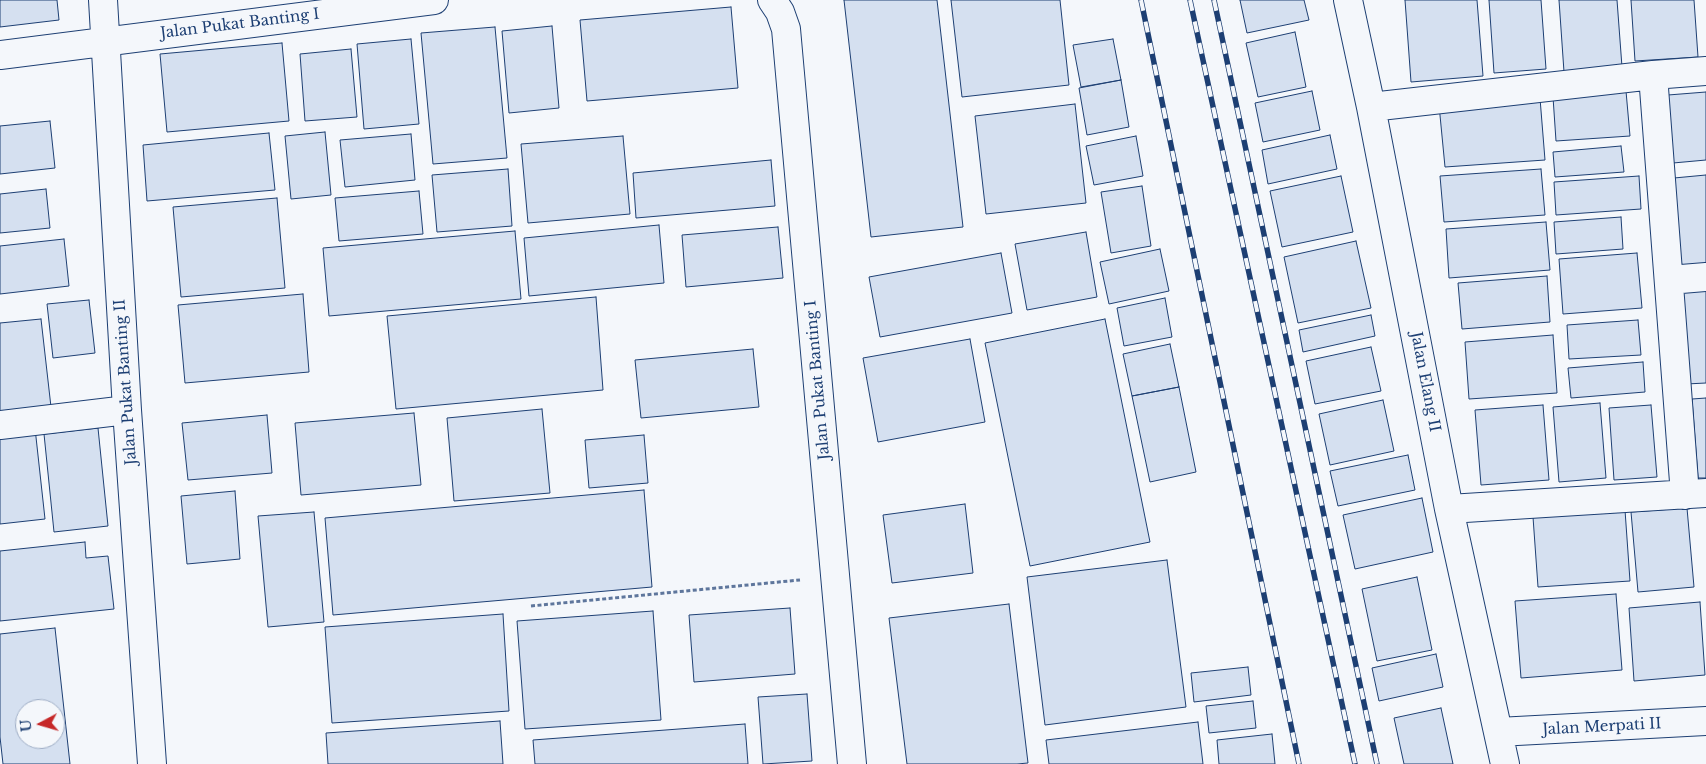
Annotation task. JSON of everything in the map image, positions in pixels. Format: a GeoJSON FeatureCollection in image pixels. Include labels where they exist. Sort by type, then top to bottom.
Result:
{"type":"FeatureCollection","features":[{"type":"Feature","properties":{"kind":"street","name":"Jalan Pukat Banting II"},"geometry":{"type":"LineString","coordinates":[[103,0],[152,764]]}},
{"type":"Feature","properties":{"kind":"street","name":"Jalan Pukat Banting I"},"geometry":{"type":"LineString","coordinates":[[0,55],[434,0]]}},
{"type":"Feature","properties":{"kind":"street","name":"Jalan Pukat Banting I"},"geometry":{"type":"LineString","coordinates":[[772,0],[780,12],[786,29],[852,764]]}},
{"type":"Feature","properties":{"kind":"street","name":"Jalan Elang II"},"geometry":{"type":"LineString","coordinates":[[1348,0],[1449,508],[1505,764]]}},
{"type":"Feature","properties":{"kind":"street"},"geometry":{"type":"LineString","coordinates":[[1370,106],[1653,75],[1706,71]]}},
{"type":"Feature","properties":{"kind":"street"},"geometry":{"type":"LineString","coordinates":[[1449,508],[1696,494],[1669,280],[1653,75]]}},
{"type":"Feature","properties":{"kind":"street"},"geometry":{"type":"LineString","coordinates":[[1669,280],[1706,278]]}},
{"type":"Feature","properties":{"kind":"street"},"geometry":{"type":"LineString","coordinates":[[0,425],[128,410]]}},
{"type":"Feature","properties":{"kind":"street","name":"Jalan Merpati II"},"geometry":{"type":"LineString","coordinates":[[1498,732],[1706,721]]}},
{"type":"Feature","properties":{"kind":"path"},"geometry":{"type":"LineString","coordinates":[[531,606],[836,577]]}},
{"type":"Feature","properties":{"kind":"building"},"geometry":{"type":"Polygon","coordinates":[[[0,0],[57,0],[59,20],[0,27],[0,0]]]}},
{"type":"Feature","properties":{"kind":"building"},"geometry":{"type":"Polygon","coordinates":[[[844,0],[937,0],[963,227],[871,237],[844,0]]]}},
{"type":"Feature","properties":{"kind":"building"},"geometry":{"type":"Polygon","coordinates":[[[951,0],[1060,0],[1069,85],[962,97],[951,0]]]}},
{"type":"Feature","properties":{"kind":"building"},"geometry":{"type":"Polygon","coordinates":[[[1240,0],[1304,0],[1309,20],[1247,33],[1240,0]]]}},
{"type":"Feature","properties":{"kind":"building"},"geometry":{"type":"Polygon","coordinates":[[[1405,0],[1477,0],[1483,76],[1411,82],[1405,0]]]}},
{"type":"Feature","properties":{"kind":"building"},"geometry":{"type":"Polygon","coordinates":[[[1489,0],[1541,0],[1546,69],[1494,73],[1489,0]]]}},
{"type":"Feature","properties":{"kind":"building"},"geometry":{"type":"Polygon","coordinates":[[[1559,0],[1617,0],[1622,67],[1564,72],[1559,0]]]}},
{"type":"Feature","properties":{"kind":"building"},"geometry":{"type":"Polygon","coordinates":[[[1631,0],[1694,0],[1698,57],[1635,61],[1631,0]]]}},
{"type":"Feature","properties":{"kind":"building"},"geometry":{"type":"Polygon","coordinates":[[[731,7],[738,88],[587,101],[580,20],[731,7]]]}},
{"type":"Feature","properties":{"kind":"building"},"geometry":{"type":"Polygon","coordinates":[[[552,26],[559,108],[509,113],[502,31],[552,26]]]}},
{"type":"Feature","properties":{"kind":"building"},"geometry":{"type":"Polygon","coordinates":[[[495,27],[507,158],[433,164],[421,33],[495,27]]]}},
{"type":"Feature","properties":{"kind":"building"},"geometry":{"type":"Polygon","coordinates":[[[1295,32],[1306,87],[1258,97],[1246,43],[1295,32]]]}},
{"type":"Feature","properties":{"kind":"building"},"geometry":{"type":"Polygon","coordinates":[[[411,39],[419,124],[364,129],[357,44],[411,39]]]}},
{"type":"Feature","properties":{"kind":"building"},"geometry":{"type":"Polygon","coordinates":[[[1113,39],[1121,80],[1081,87],[1073,45],[1113,39]]]}},
{"type":"Feature","properties":{"kind":"building"},"geometry":{"type":"Polygon","coordinates":[[[282,43],[289,121],[167,132],[160,54],[282,43]]]}},
{"type":"Feature","properties":{"kind":"building"},"geometry":{"type":"Polygon","coordinates":[[[351,49],[357,117],[305,121],[300,54],[351,49]]]}},
{"type":"Feature","properties":{"kind":"building"},"geometry":{"type":"Polygon","coordinates":[[[1121,80],[1129,127],[1087,135],[1079,88],[1121,80]]]}},
{"type":"Feature","properties":{"kind":"building"},"geometry":{"type":"Polygon","coordinates":[[[1312,91],[1320,130],[1263,142],[1255,103],[1312,91]]]}},
{"type":"Feature","properties":{"kind":"building"},"geometry":{"type":"Polygon","coordinates":[[[1626,91],[1630,136],[1556,141],[1553,97],[1626,91]]]}},
{"type":"Feature","properties":{"kind":"building"},"geometry":{"type":"Polygon","coordinates":[[[1706,92],[1706,160],[1673,163],[1668,95],[1706,92]]]}},
{"type":"Feature","properties":{"kind":"building"},"geometry":{"type":"Polygon","coordinates":[[[1540,98],[1545,160],[1445,167],[1439,105],[1540,98]]]}},
{"type":"Feature","properties":{"kind":"building"},"geometry":{"type":"Polygon","coordinates":[[[1075,104],[1086,203],[986,214],[975,116],[1075,104]]]}},
{"type":"Feature","properties":{"kind":"building"},"geometry":{"type":"Polygon","coordinates":[[[50,121],[55,168],[0,174],[0,126],[50,121]]]}},
{"type":"Feature","properties":{"kind":"building"},"geometry":{"type":"Polygon","coordinates":[[[325,132],[331,195],[291,199],[285,136],[325,132]]]}},
{"type":"Feature","properties":{"kind":"building"},"geometry":{"type":"Polygon","coordinates":[[[269,133],[275,190],[147,201],[143,145],[269,133]]]}},
{"type":"Feature","properties":{"kind":"building"},"geometry":{"type":"Polygon","coordinates":[[[411,134],[415,180],[345,187],[340,140],[411,134]]]}},
{"type":"Feature","properties":{"kind":"building"},"geometry":{"type":"Polygon","coordinates":[[[1330,135],[1337,169],[1268,184],[1262,150],[1330,135]]]}},
{"type":"Feature","properties":{"kind":"building"},"geometry":{"type":"Polygon","coordinates":[[[623,136],[630,214],[528,223],[521,144],[623,136]]]}},
{"type":"Feature","properties":{"kind":"building"},"geometry":{"type":"Polygon","coordinates":[[[1136,136],[1143,176],[1094,185],[1086,146],[1136,136]]]}},
{"type":"Feature","properties":{"kind":"building"},"geometry":{"type":"Polygon","coordinates":[[[1621,146],[1624,172],[1555,177],[1553,152],[1621,146]]]}},
{"type":"Feature","properties":{"kind":"building"},"geometry":{"type":"Polygon","coordinates":[[[771,160],[775,206],[636,218],[633,173],[771,160]]]}},
{"type":"Feature","properties":{"kind":"building"},"geometry":{"type":"Polygon","coordinates":[[[508,169],[512,226],[437,232],[432,175],[508,169]]]}},
{"type":"Feature","properties":{"kind":"building"},"geometry":{"type":"Polygon","coordinates":[[[1541,169],[1545,215],[1444,222],[1440,176],[1541,169]]]}},
{"type":"Feature","properties":{"kind":"building"},"geometry":{"type":"Polygon","coordinates":[[[1706,175],[1706,265],[1681,267],[1674,178],[1706,175]]]}},
{"type":"Feature","properties":{"kind":"building"},"geometry":{"type":"Polygon","coordinates":[[[1341,176],[1353,232],[1282,247],[1270,191],[1341,176]]]}},
{"type":"Feature","properties":{"kind":"building"},"geometry":{"type":"Polygon","coordinates":[[[1639,176],[1641,209],[1556,215],[1554,182],[1639,176]]]}},
{"type":"Feature","properties":{"kind":"building"},"geometry":{"type":"Polygon","coordinates":[[[1142,186],[1151,246],[1111,253],[1101,192],[1142,186]]]}},
{"type":"Feature","properties":{"kind":"building"},"geometry":{"type":"Polygon","coordinates":[[[46,189],[50,228],[0,233],[0,194],[46,189]]]}},
{"type":"Feature","properties":{"kind":"building"},"geometry":{"type":"Polygon","coordinates":[[[419,191],[423,234],[339,241],[335,198],[419,191]]]}},
{"type":"Feature","properties":{"kind":"building"},"geometry":{"type":"Polygon","coordinates":[[[277,198],[285,288],[181,297],[173,207],[277,198]]]}},
{"type":"Feature","properties":{"kind":"building"},"geometry":{"type":"Polygon","coordinates":[[[1621,217],[1623,249],[1556,254],[1554,222],[1621,217]]]}},
{"type":"Feature","properties":{"kind":"building"},"geometry":{"type":"Polygon","coordinates":[[[1546,222],[1550,270],[1449,278],[1446,229],[1546,222]]]}},
{"type":"Feature","properties":{"kind":"building"},"geometry":{"type":"Polygon","coordinates":[[[659,225],[664,283],[529,296],[524,238],[659,225]]]}},
{"type":"Feature","properties":{"kind":"building"},"geometry":{"type":"Polygon","coordinates":[[[778,227],[783,278],[686,287],[682,235],[778,227]]]}},
{"type":"Feature","properties":{"kind":"building"},"geometry":{"type":"Polygon","coordinates":[[[515,231],[521,299],[329,316],[323,248],[515,231]]]}},
{"type":"Feature","properties":{"kind":"building"},"geometry":{"type":"Polygon","coordinates":[[[1086,232],[1097,297],[1027,310],[1015,244],[1086,232]]]}},
{"type":"Feature","properties":{"kind":"building"},"geometry":{"type":"Polygon","coordinates":[[[64,239],[69,286],[0,294],[0,246],[64,239]]]}},
{"type":"Feature","properties":{"kind":"building"},"geometry":{"type":"Polygon","coordinates":[[[1356,241],[1371,308],[1298,323],[1284,257],[1356,241]]]}},
{"type":"Feature","properties":{"kind":"building"},"geometry":{"type":"Polygon","coordinates":[[[1160,249],[1169,291],[1109,304],[1100,262],[1160,249]]]}},
{"type":"Feature","properties":{"kind":"building"},"geometry":{"type":"Polygon","coordinates":[[[1001,253],[1012,313],[880,337],[869,277],[1001,253]]]}},
{"type":"Feature","properties":{"kind":"building"},"geometry":{"type":"Polygon","coordinates":[[[1637,253],[1642,308],[1563,314],[1559,259],[1637,253]]]}},
{"type":"Feature","properties":{"kind":"building"},"geometry":{"type":"Polygon","coordinates":[[[1547,276],[1550,322],[1462,329],[1458,283],[1547,276]]]}},
{"type":"Feature","properties":{"kind":"building"},"geometry":{"type":"Polygon","coordinates":[[[1706,284],[1706,383],[1686,384],[1679,286],[1706,284]]]}},
{"type":"Feature","properties":{"kind":"building"},"geometry":{"type":"Polygon","coordinates":[[[303,294],[309,372],[185,383],[178,305],[303,294]]]}},
{"type":"Feature","properties":{"kind":"building"},"geometry":{"type":"Polygon","coordinates":[[[596,297],[603,390],[396,409],[387,316],[596,297]]]}},
{"type":"Feature","properties":{"kind":"building"},"geometry":{"type":"Polygon","coordinates":[[[1165,298],[1172,337],[1124,346],[1117,308],[1165,298]]]}},
{"type":"Feature","properties":{"kind":"building"},"geometry":{"type":"Polygon","coordinates":[[[89,300],[95,353],[53,358],[47,304],[89,300]]]}},
{"type":"Feature","properties":{"kind":"building"},"geometry":{"type":"Polygon","coordinates":[[[1371,315],[1375,336],[1303,352],[1299,330],[1371,315]]]}},
{"type":"Feature","properties":{"kind":"building"},"geometry":{"type":"Polygon","coordinates":[[[41,319],[51,407],[0,412],[0,323],[41,319]]]}},
{"type":"Feature","properties":{"kind":"building"},"geometry":{"type":"Polygon","coordinates":[[[1105,319],[1150,542],[1030,566],[985,343],[1105,319]]]}},
{"type":"Feature","properties":{"kind":"building"},"geometry":{"type":"Polygon","coordinates":[[[1638,320],[1641,355],[1569,359],[1567,325],[1638,320]]]}},
{"type":"Feature","properties":{"kind":"building"},"geometry":{"type":"Polygon","coordinates":[[[1553,335],[1557,393],[1469,399],[1465,342],[1553,335]]]}},
{"type":"Feature","properties":{"kind":"building"},"geometry":{"type":"Polygon","coordinates":[[[970,339],[985,422],[878,442],[863,358],[970,339]]]}},
{"type":"Feature","properties":{"kind":"building"},"geometry":{"type":"Polygon","coordinates":[[[1170,344],[1179,387],[1132,396],[1123,354],[1170,344]]]}},
{"type":"Feature","properties":{"kind":"building"},"geometry":{"type":"Polygon","coordinates":[[[1371,347],[1381,391],[1315,404],[1306,361],[1371,347]]]}},
{"type":"Feature","properties":{"kind":"building"},"geometry":{"type":"Polygon","coordinates":[[[753,349],[759,407],[641,418],[635,360],[753,349]]]}},
{"type":"Feature","properties":{"kind":"building"},"geometry":{"type":"Polygon","coordinates":[[[1643,362],[1645,392],[1571,398],[1568,368],[1643,362]]]}},
{"type":"Feature","properties":{"kind":"building"},"geometry":{"type":"Polygon","coordinates":[[[1179,387],[1196,472],[1150,482],[1132,396],[1179,387]]]}},
{"type":"Feature","properties":{"kind":"building"},"geometry":{"type":"Polygon","coordinates":[[[1706,398],[1706,478],[1698,478],[1692,399],[1706,398]]]}},
{"type":"Feature","properties":{"kind":"building"},"geometry":{"type":"Polygon","coordinates":[[[1383,400],[1394,451],[1330,465],[1319,414],[1383,400]]]}},
{"type":"Feature","properties":{"kind":"building"},"geometry":{"type":"Polygon","coordinates":[[[1600,403],[1606,478],[1559,482],[1553,407],[1600,403]]]}},
{"type":"Feature","properties":{"kind":"building"},"geometry":{"type":"Polygon","coordinates":[[[1543,405],[1549,480],[1481,485],[1475,410],[1543,405]]]}},
{"type":"Feature","properties":{"kind":"building"},"geometry":{"type":"Polygon","coordinates":[[[1651,405],[1657,477],[1614,480],[1609,408],[1651,405]]]}},
{"type":"Feature","properties":{"kind":"building"},"geometry":{"type":"Polygon","coordinates":[[[542,409],[550,493],[454,501],[447,418],[542,409]]]}},
{"type":"Feature","properties":{"kind":"building"},"geometry":{"type":"Polygon","coordinates":[[[414,413],[421,485],[301,495],[295,423],[414,413]]]}},
{"type":"Feature","properties":{"kind":"building"},"geometry":{"type":"Polygon","coordinates":[[[267,415],[272,473],[188,480],[182,423],[267,415]]]}},
{"type":"Feature","properties":{"kind":"building"},"geometry":{"type":"Polygon","coordinates":[[[35,428],[45,519],[0,524],[0,432],[35,428]]]}},
{"type":"Feature","properties":{"kind":"building"},"geometry":{"type":"Polygon","coordinates":[[[98,428],[108,526],[54,532],[44,434],[98,428]]]}},
{"type":"Feature","properties":{"kind":"building"},"geometry":{"type":"Polygon","coordinates":[[[644,435],[648,483],[589,488],[585,440],[644,435]]]}},
{"type":"Feature","properties":{"kind":"building"},"geometry":{"type":"Polygon","coordinates":[[[1408,455],[1415,490],[1338,506],[1330,471],[1408,455]]]}},
{"type":"Feature","properties":{"kind":"building"},"geometry":{"type":"Polygon","coordinates":[[[644,490],[652,587],[333,615],[325,518],[644,490]]]}},
{"type":"Feature","properties":{"kind":"building"},"geometry":{"type":"Polygon","coordinates":[[[235,491],[240,559],[187,564],[181,496],[235,491]]]}},
{"type":"Feature","properties":{"kind":"building"},"geometry":{"type":"Polygon","coordinates":[[[1422,498],[1433,552],[1355,569],[1343,515],[1422,498]]]}},
{"type":"Feature","properties":{"kind":"building"},"geometry":{"type":"Polygon","coordinates":[[[965,504],[973,573],[892,583],[883,515],[965,504]]]}},
{"type":"Feature","properties":{"kind":"building"},"geometry":{"type":"Polygon","coordinates":[[[1687,508],[1694,587],[1638,592],[1631,512],[1687,508]]]}},
{"type":"Feature","properties":{"kind":"building"},"geometry":{"type":"Polygon","coordinates":[[[1625,510],[1630,581],[1538,587],[1533,517],[1625,510]]]}},
{"type":"Feature","properties":{"kind":"building"},"geometry":{"type":"Polygon","coordinates":[[[314,512],[324,622],[268,627],[258,516],[314,512]]]}},
{"type":"Feature","properties":{"kind":"building"},"geometry":{"type":"Polygon","coordinates":[[[85,542],[86,558],[108,556],[114,609],[0,621],[0,551],[85,542]]]}},
{"type":"Feature","properties":{"kind":"building"},"geometry":{"type":"Polygon","coordinates":[[[1167,560],[1186,707],[1045,725],[1027,577],[1167,560]]]}},
{"type":"Feature","properties":{"kind":"building"},"geometry":{"type":"Polygon","coordinates":[[[1417,577],[1432,650],[1377,661],[1362,589],[1417,577]]]}},
{"type":"Feature","properties":{"kind":"building"},"geometry":{"type":"Polygon","coordinates":[[[1616,594],[1622,670],[1521,678],[1515,601],[1616,594]]]}},
{"type":"Feature","properties":{"kind":"building"},"geometry":{"type":"Polygon","coordinates":[[[1700,602],[1705,675],[1634,681],[1629,608],[1700,602]]]}},
{"type":"Feature","properties":{"kind":"building"},"geometry":{"type":"Polygon","coordinates":[[[1009,604],[1028,763],[907,764],[889,618],[1009,604]]]}},
{"type":"Feature","properties":{"kind":"building"},"geometry":{"type":"Polygon","coordinates":[[[790,608],[795,674],[694,682],[689,615],[790,608]]]}},
{"type":"Feature","properties":{"kind":"building"},"geometry":{"type":"Polygon","coordinates":[[[653,611],[661,720],[525,729],[517,621],[653,611]]]}},
{"type":"Feature","properties":{"kind":"building"},"geometry":{"type":"Polygon","coordinates":[[[503,614],[509,711],[332,723],[325,627],[503,614]]]}},
{"type":"Feature","properties":{"kind":"building"},"geometry":{"type":"Polygon","coordinates":[[[55,628],[63,699],[15,699],[15,749],[65,749],[65,719],[70,764],[3,764],[0,737],[0,634],[55,628]]]}},
{"type":"Feature","properties":{"kind":"building"},"geometry":{"type":"Polygon","coordinates":[[[1436,654],[1443,687],[1379,701],[1372,668],[1436,654]]]}},
{"type":"Feature","properties":{"kind":"building"},"geometry":{"type":"Polygon","coordinates":[[[1248,667],[1251,695],[1194,702],[1191,673],[1248,667]]]}},
{"type":"Feature","properties":{"kind":"building"},"geometry":{"type":"Polygon","coordinates":[[[807,694],[812,761],[763,764],[758,697],[807,694]]]}},
{"type":"Feature","properties":{"kind":"building"},"geometry":{"type":"Polygon","coordinates":[[[1253,701],[1256,728],[1209,733],[1206,706],[1253,701]]]}},
{"type":"Feature","properties":{"kind":"building"},"geometry":{"type":"Polygon","coordinates":[[[1441,708],[1453,764],[1404,764],[1394,718],[1441,708]]]}},
{"type":"Feature","properties":{"kind":"building"},"geometry":{"type":"Polygon","coordinates":[[[500,721],[503,764],[328,764],[326,733],[500,721]]]}},
{"type":"Feature","properties":{"kind":"building"},"geometry":{"type":"Polygon","coordinates":[[[1198,722],[1203,764],[1049,764],[1046,740],[1198,722]]]}},
{"type":"Feature","properties":{"kind":"building"},"geometry":{"type":"Polygon","coordinates":[[[745,724],[748,764],[535,764],[533,740],[745,724]]]}},
{"type":"Feature","properties":{"kind":"building"},"geometry":{"type":"Polygon","coordinates":[[[1272,734],[1275,764],[1219,764],[1217,740],[1272,734]]]}},
{"type":"Feature","properties":{"kind":"railway"},"geometry":{"type":"LineString","coordinates":[[1141,0],[1299,764]]}},
{"type":"Feature","properties":{"kind":"railway"},"geometry":{"type":"LineString","coordinates":[[1190,0],[1355,764]]}},
{"type":"Feature","properties":{"kind":"railway"},"geometry":{"type":"LineString","coordinates":[[1214,0],[1377,764]]}}]}
